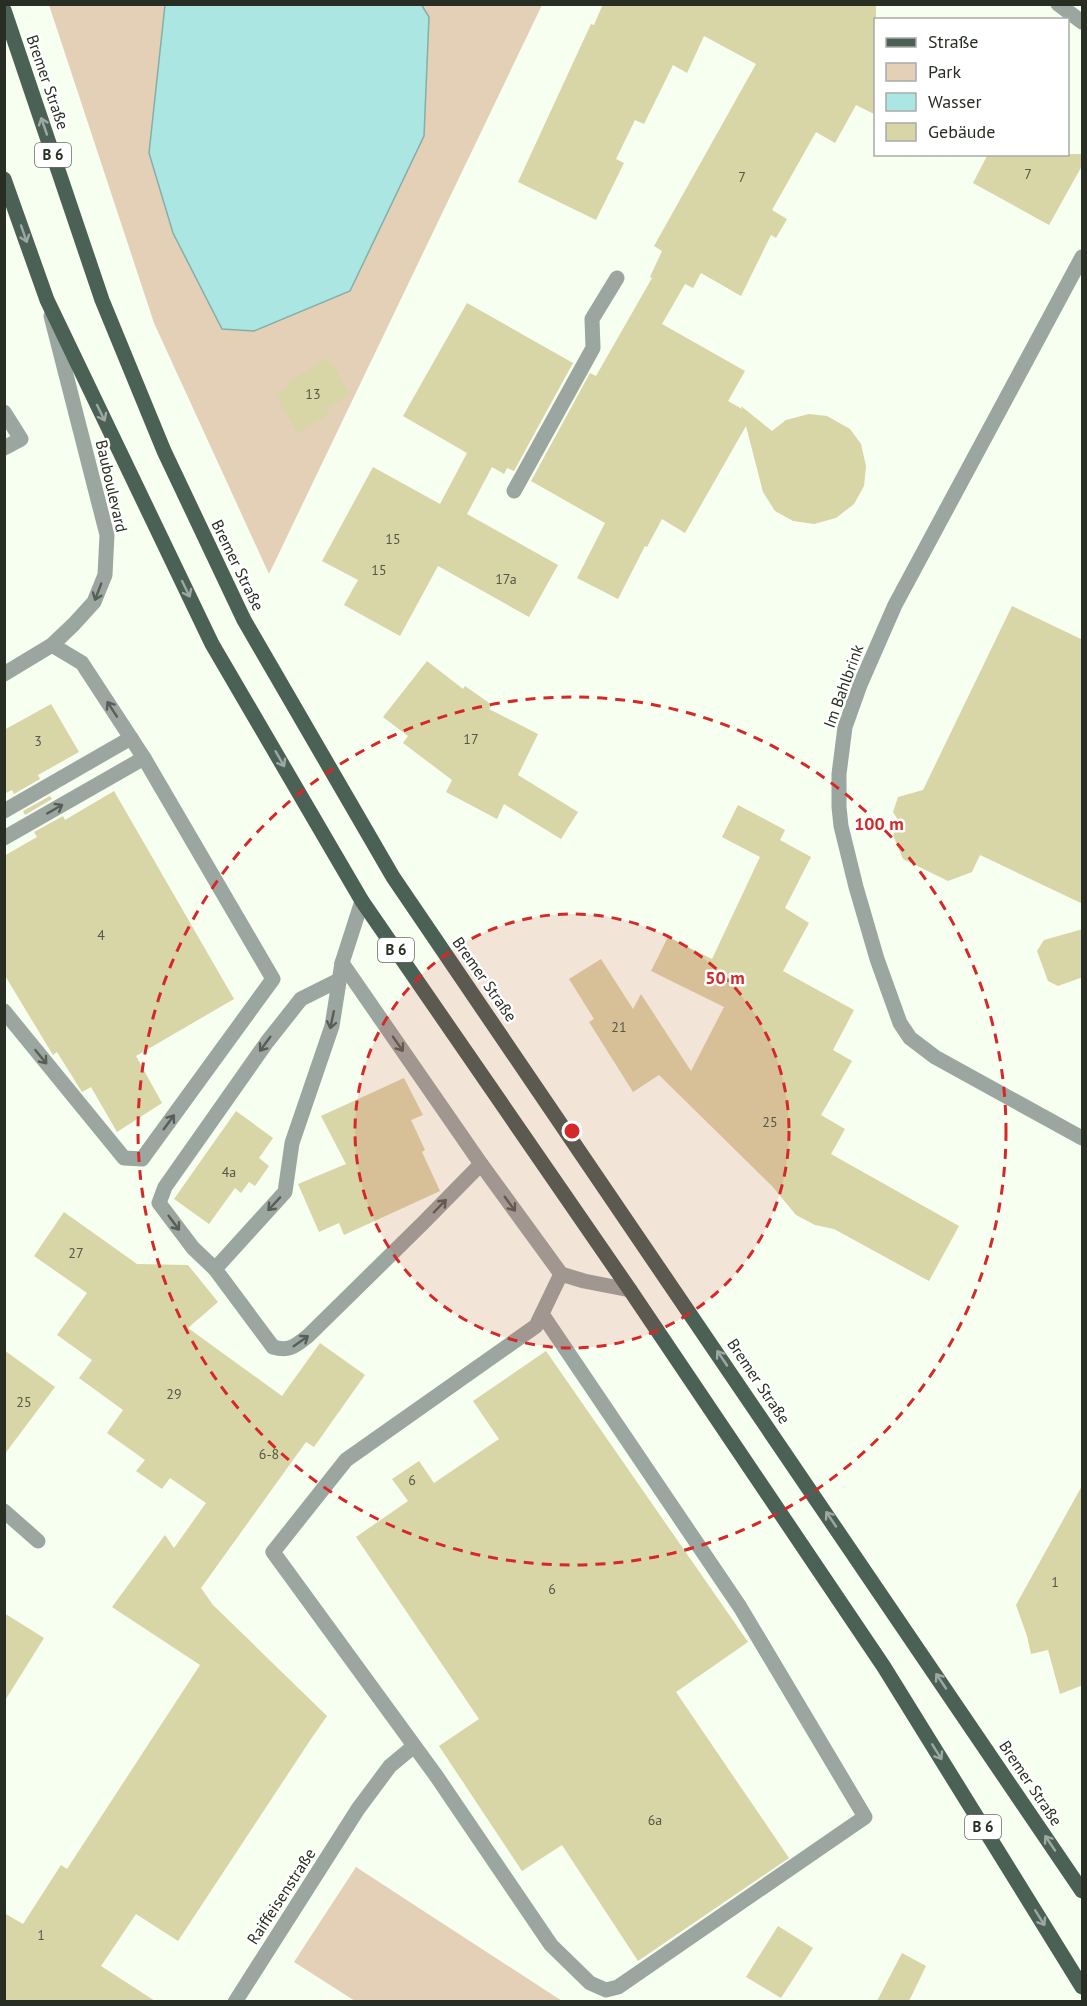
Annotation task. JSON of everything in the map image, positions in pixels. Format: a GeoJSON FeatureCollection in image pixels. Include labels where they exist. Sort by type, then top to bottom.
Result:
{"type":"FeatureCollection","features":[{"type":"Feature","properties":{"kind":"main road","name":"Bremer Straße"},"geometry":{"type":"LineString","coordinates":[[4,10],[102,300],[164,451],[244,620],[393,877],[1083,1891]]}},
{"type":"Feature","properties":{"kind":"main road","name":"B 6"},"geometry":{"type":"LineString","coordinates":[[4,179],[46,300],[212,644],[362,901],[630,1290],[884,1666],[1083,1987]]}},
{"type":"Feature","properties":{"kind":"street"},"geometry":{"type":"LineString","coordinates":[[1058,4],[1083,22]]}},
{"type":"Feature","properties":{"kind":"street","name":"Im Bahlbrink"},"geometry":{"type":"LineString","coordinates":[[1083,257],[895,605],[860,685],[845,727],[839,774],[841,826],[856,887],[877,959],[900,1023],[910,1038],[934,1057],[1083,1138]]}},
{"type":"Feature","properties":{"kind":"street"},"geometry":{"type":"LineString","coordinates":[[514,490],[593,348],[591,319],[617,278]]}},
{"type":"Feature","properties":{"kind":"street","name":"Bauboulevard"},"geometry":{"type":"LineString","coordinates":[[4,674],[52,645],[74,624],[94,602],[105,575],[107,535],[46,300]]}},
{"type":"Feature","properties":{"kind":"street"},"geometry":{"type":"LineString","coordinates":[[4,412],[21,439],[4,448]]}},
{"type":"Feature","properties":{"kind":"street"},"geometry":{"type":"LineString","coordinates":[[4,1011],[124,1158],[142,1159],[273,979],[144,758],[82,663],[52,645]]}},
{"type":"Feature","properties":{"kind":"street"},"geometry":{"type":"LineString","coordinates":[[4,811],[131,738]]}},
{"type":"Feature","properties":{"kind":"street"},"geometry":{"type":"LineString","coordinates":[[4,838],[144,758]]}},
{"type":"Feature","properties":{"kind":"street"},"geometry":{"type":"LineString","coordinates":[[215,1269],[285,1192],[292,1143],[332,1026],[342,963],[362,901]]}},
{"type":"Feature","properties":{"kind":"street"},"geometry":{"type":"LineString","coordinates":[[342,963],[481,1164],[561,1274],[630,1290]]}},
{"type":"Feature","properties":{"kind":"street"},"geometry":{"type":"LineString","coordinates":[[339,980],[301,999],[267,1042],[165,1187],[159,1203],[193,1248],[215,1269],[273,1347],[283,1350],[294,1347],[382,1264],[481,1164]]}},
{"type":"Feature","properties":{"kind":"street"},"geometry":{"type":"LineString","coordinates":[[542,1314],[740,1607],[865,1817],[618,1987],[606,1990],[590,1983],[551,1945],[437,1777],[273,1552],[346,1460],[536,1326],[561,1274]]}},
{"type":"Feature","properties":{"kind":"street"},"geometry":{"type":"LineString","coordinates":[[4,1510],[38,1541]]}},
{"type":"Feature","properties":{"kind":"street","name":"Raiffeisenstraße"},"geometry":{"type":"LineString","coordinates":[[235,2001],[358,1809],[390,1766],[414,1746]]}},
{"type":"Feature","properties":{"kind":"green space"},"geometry":{"type":"Polygon","coordinates":[[[49,5],[165,5],[149,154],[429,17],[421,5],[542,5],[269,574],[154,323],[49,5]]]}},
{"type":"Feature","properties":{"kind":"green space"},"geometry":{"type":"Polygon","coordinates":[[[356,1867],[562,2001],[355,2001],[294,1962],[356,1867]]]}},
{"type":"Feature","properties":{"kind":"water"},"geometry":{"type":"Polygon","coordinates":[[[421,4],[429,17],[424,136],[350,291],[254,331],[222,329],[173,233],[149,153],[165,5],[421,4]]]}},
{"type":"Feature","properties":{"kind":"building"},"geometry":{"type":"Polygon","coordinates":[[[603,4],[876,4],[874,114],[856,105],[835,143],[816,132],[772,210],[787,219],[776,238],[771,235],[741,296],[701,273],[693,288],[685,284],[662,324],[745,371],[728,401],[742,409],[741,406],[772,431],[786,420],[809,414],[827,416],[850,429],[861,444],[866,466],[864,486],[854,504],[836,518],[814,524],[793,521],[775,511],[763,492],[746,426],[685,533],[662,519],[647,547],[645,546],[618,599],[577,578],[605,523],[531,481],[590,373],[596,376],[652,278],[650,277],[662,251],[654,246],[756,64],[704,36],[687,73],[673,65],[644,124],[635,120],[616,159],[624,163],[596,220],[518,182],[591,24],[594,25],[603,4]]]}},
{"type":"Feature","properties":{"kind":"building"},"geometry":{"type":"Polygon","coordinates":[[[1083,154],[1083,164],[1049,225],[973,183],[987,156],[1083,154]]]}},
{"type":"Feature","properties":{"kind":"building"},"geometry":{"type":"Polygon","coordinates":[[[467,303],[573,363],[514,471],[507,468],[504,474],[492,467],[467,514],[558,565],[529,617],[438,566],[400,636],[344,605],[358,580],[322,561],[373,467],[440,504],[467,453],[403,416],[467,303]]]}},
{"type":"Feature","properties":{"kind":"building"},"geometry":{"type":"Polygon","coordinates":[[[329,358],[350,395],[326,409],[330,414],[297,433],[275,394],[289,386],[287,382],[329,358]]]}},
{"type":"Feature","properties":{"kind":"building"},"geometry":{"type":"Polygon","coordinates":[[[1012,606],[1083,640],[1083,904],[980,855],[972,872],[948,881],[903,859],[893,835],[900,823],[893,812],[898,797],[923,790],[1012,606]]]}},
{"type":"Feature","properties":{"kind":"building"},"geometry":{"type":"Polygon","coordinates":[[[427,661],[463,689],[465,686],[492,705],[489,709],[538,734],[518,775],[578,812],[561,839],[504,804],[497,819],[446,792],[452,780],[403,743],[408,736],[383,717],[427,661]]]}},
{"type":"Feature","properties":{"kind":"building"},"geometry":{"type":"Polygon","coordinates":[[[51,704],[79,752],[38,775],[40,779],[14,794],[12,790],[4,794],[4,730],[51,704]]]}},
{"type":"Feature","properties":{"kind":"building"},"geometry":{"type":"Polygon","coordinates":[[[114,791],[234,999],[136,1056],[162,1103],[117,1132],[91,1087],[82,1092],[57,1052],[53,1055],[4,974],[4,856],[37,837],[34,832],[63,816],[65,820],[114,791]]]}},
{"type":"Feature","properties":{"kind":"building"},"geometry":{"type":"Polygon","coordinates":[[[50,796],[52,799],[25,815],[23,811],[50,796]]]}},
{"type":"Feature","properties":{"kind":"building"},"geometry":{"type":"Polygon","coordinates":[[[738,805],[785,830],[780,840],[811,857],[785,908],[809,923],[783,971],[854,1010],[833,1050],[852,1061],[821,1115],[845,1129],[831,1154],[959,1226],[929,1281],[834,1229],[815,1225],[796,1215],[772,1186],[659,1075],[633,1092],[589,1022],[594,1019],[569,979],[601,959],[633,1009],[641,994],[691,1071],[724,1007],[651,971],[668,937],[712,959],[760,857],[722,837],[738,805]]]}},
{"type":"Feature","properties":{"kind":"building"},"geometry":{"type":"Polygon","coordinates":[[[1083,929],[1083,977],[1058,986],[1048,981],[1037,951],[1044,940],[1083,929]]]}},
{"type":"Feature","properties":{"kind":"building"},"geometry":{"type":"Polygon","coordinates":[[[404,1078],[423,1115],[411,1120],[425,1150],[422,1152],[440,1191],[344,1235],[339,1223],[319,1232],[298,1184],[346,1164],[321,1116],[404,1078]]]}},
{"type":"Feature","properties":{"kind":"building"},"geometry":{"type":"Polygon","coordinates":[[[236,1111],[273,1138],[259,1158],[269,1166],[255,1186],[249,1182],[241,1193],[235,1188],[209,1224],[174,1199],[236,1111]]]}},
{"type":"Feature","properties":{"kind":"building"},"geometry":{"type":"Polygon","coordinates":[[[64,1212],[137,1264],[188,1265],[218,1302],[188,1328],[282,1396],[320,1343],[365,1375],[314,1447],[306,1442],[201,1588],[213,1605],[327,1716],[178,1941],[136,1914],[101,1966],[155,2001],[4,2001],[4,1913],[23,1924],[61,1865],[67,1869],[200,1665],[112,1607],[165,1535],[174,1548],[206,1503],[170,1478],[162,1489],[136,1471],[145,1460],[107,1433],[123,1410],[79,1378],[92,1360],[57,1335],[87,1293],[34,1256],[64,1212]]]}},
{"type":"Feature","properties":{"kind":"building"},"geometry":{"type":"Polygon","coordinates":[[[4,1350],[55,1387],[4,1455],[4,1350]]]}},
{"type":"Feature","properties":{"kind":"building"},"geometry":{"type":"Polygon","coordinates":[[[546,1351],[748,1642],[676,1692],[789,1858],[638,1961],[562,1845],[522,1871],[439,1746],[479,1719],[356,1537],[408,1501],[392,1479],[419,1461],[434,1483],[499,1439],[473,1401],[546,1351]]]}},
{"type":"Feature","properties":{"kind":"building"},"geometry":{"type":"Polygon","coordinates":[[[1083,1484],[1083,1685],[1060,1694],[1048,1650],[1031,1654],[1016,1605],[1083,1484]]]}},
{"type":"Feature","properties":{"kind":"building"},"geometry":{"type":"Polygon","coordinates":[[[4,1613],[44,1638],[4,1702],[4,1613]]]}},
{"type":"Feature","properties":{"kind":"building"},"geometry":{"type":"Polygon","coordinates":[[[778,1926],[813,1948],[781,1998],[746,1977],[778,1926]]]}},
{"type":"Feature","properties":{"kind":"building"},"geometry":{"type":"Polygon","coordinates":[[[902,1953],[926,1966],[909,2001],[877,2001],[902,1953]]]}}]}
